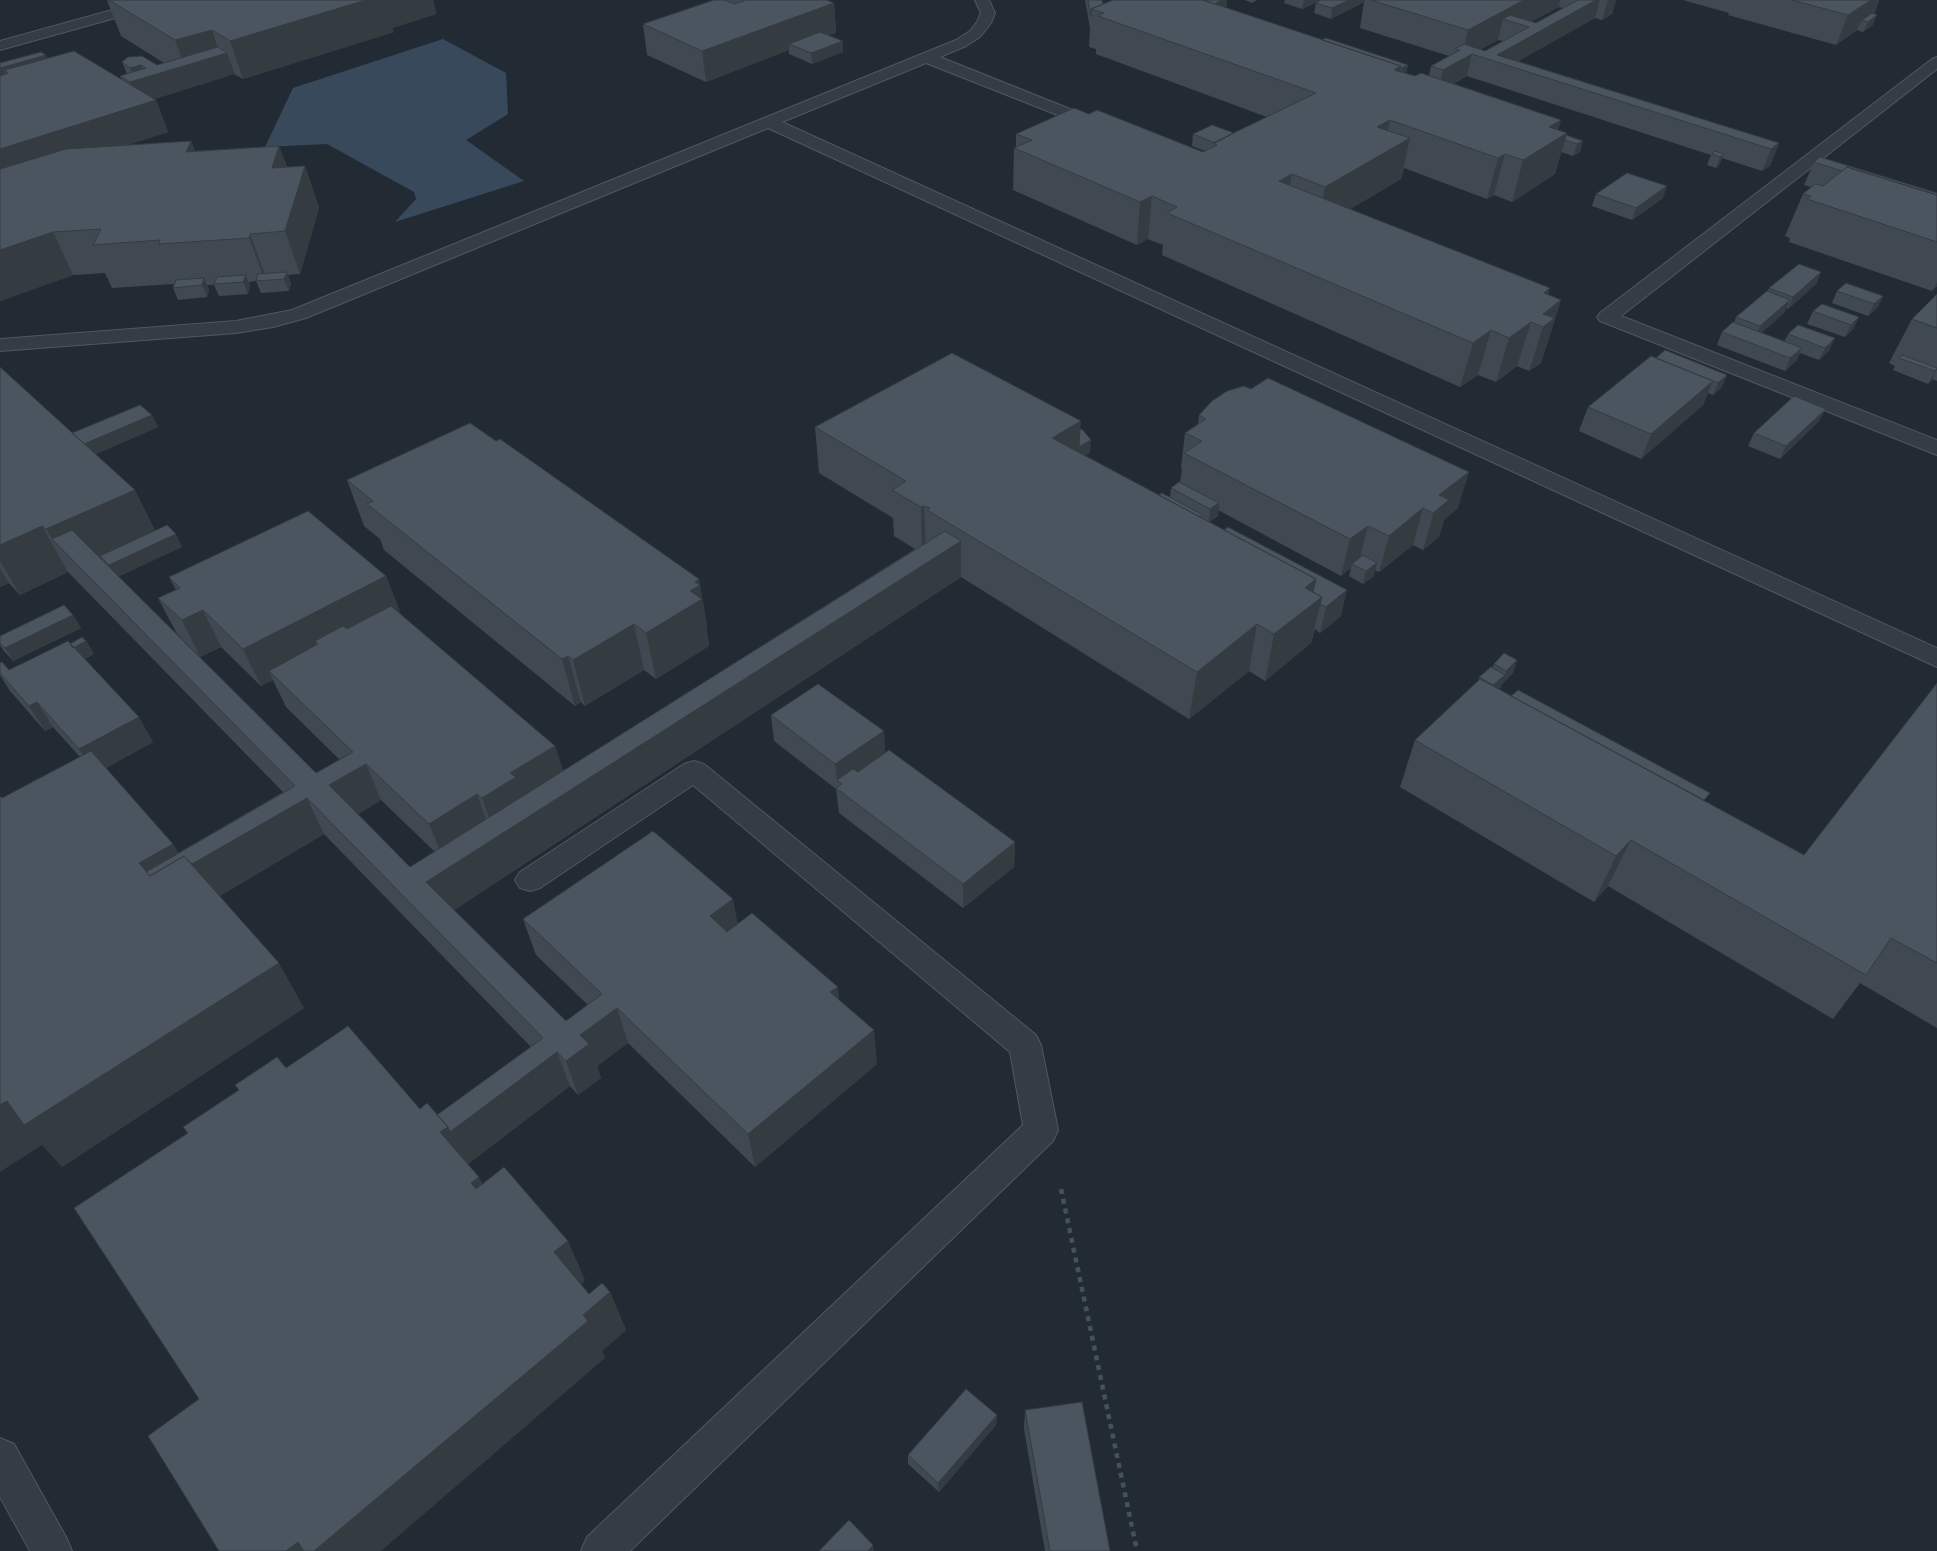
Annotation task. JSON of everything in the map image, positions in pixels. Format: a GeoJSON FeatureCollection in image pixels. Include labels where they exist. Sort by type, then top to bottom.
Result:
{"type":"FeatureCollection","features":[{"type":"Feature","properties":{"kind":"lane"},"geometry":{"type":"LineString","coordinates":[[0,46],[164,0]]}},
{"type":"Feature","properties":{"kind":"lane"},"geometry":{"type":"LineString","coordinates":[[0,345],[236,326],[273,321],[299,314],[961,43],[975,34],[984,23],[988,13],[982,0]]}},
{"type":"Feature","properties":{"kind":"lane"},"geometry":{"type":"LineString","coordinates":[[926,57],[1099,126]]}},
{"type":"Feature","properties":{"kind":"lane"},"geometry":{"type":"LineString","coordinates":[[1937,62],[1606,317],[1937,448]]}},
{"type":"Feature","properties":{"kind":"lane"},"geometry":{"type":"LineString","coordinates":[[768,122],[1937,658]]}},
{"type":"Feature","properties":{"kind":"lane"},"geometry":{"type":"LineString","coordinates":[[530,880],[694,771],[1025,1044],[1041,1130],[601,1551]]}},
{"type":"Feature","properties":{"kind":"lane"},"geometry":{"type":"LineString","coordinates":[[0,1458],[52,1551]]}},
{"type":"Feature","properties":{"kind":"path"},"geometry":{"type":"LineString","coordinates":[[1061,1189],[1137,1551]]}},
{"type":"Feature","properties":{"kind":"water"},"geometry":{"type":"Polygon","coordinates":[[[443,39],[506,73],[508,114],[466,140],[524,181],[395,222],[416,199],[414,192],[327,144],[265,147],[293,88],[443,39]]]}},
{"type":"Feature","properties":{"kind":"building"},"geometry":{"type":"Polygon","coordinates":[[[109,0],[366,0],[230,41],[212,30],[175,40],[109,0]]]}},
{"type":"Feature","properties":{"kind":"building"},"geometry":{"type":"Polygon","coordinates":[[[714,0],[724,0],[734,4],[746,0],[827,0],[834,3],[702,51],[643,24],[714,0]]]}},
{"type":"Feature","properties":{"kind":"building"},"geometry":{"type":"Polygon","coordinates":[[[1088,0],[1102,0],[1103,4],[1091,9],[1091,17],[1088,0]]]}},
{"type":"Feature","properties":{"kind":"building"},"geometry":{"type":"Polygon","coordinates":[[[1113,0],[1203,0],[1401,66],[1394,70],[1415,76],[1421,73],[1561,120],[1549,127],[1567,133],[1523,160],[1505,154],[1498,158],[1390,120],[1377,127],[1410,138],[1325,187],[1292,174],[1279,181],[1550,288],[1544,293],[1561,300],[1543,314],[1555,318],[1543,327],[1531,322],[1509,338],[1491,330],[1473,343],[1167,213],[1177,207],[1152,196],[1140,202],[1014,148],[1032,140],[1016,134],[1074,108],[1089,114],[1097,110],[1203,152],[1217,145],[1213,143],[1316,93],[1098,16],[1104,13],[1091,9],[1113,0]]]}},
{"type":"Feature","properties":{"kind":"building"},"geometry":{"type":"Polygon","coordinates":[[[1203,0],[1222,0],[1214,4],[1203,0]]]}},
{"type":"Feature","properties":{"kind":"building"},"geometry":{"type":"Polygon","coordinates":[[[1321,0],[1349,0],[1332,8],[1316,3],[1321,0]]]}},
{"type":"Feature","properties":{"kind":"building"},"geometry":{"type":"Polygon","coordinates":[[[1371,0],[1524,0],[1468,30],[1371,0]]]}},
{"type":"Feature","properties":{"kind":"building"},"geometry":{"type":"Polygon","coordinates":[[[1578,0],[1596,0],[1497,55],[1779,143],[1771,149],[1472,54],[1443,70],[1431,66],[1460,50],[1455,49],[1464,44],[1485,51],[1529,27],[1503,19],[1510,15],[1536,23],[1578,0]]]}},
{"type":"Feature","properties":{"kind":"building"},"geometry":{"type":"Polygon","coordinates":[[[1792,0],[1871,0],[1848,15],[1792,0]]]}},
{"type":"Feature","properties":{"kind":"building"},"geometry":{"type":"Polygon","coordinates":[[[1872,13],[1877,15],[1868,22],[1862,20],[1872,13]]]}},
{"type":"Feature","properties":{"kind":"building"},"geometry":{"type":"Polygon","coordinates":[[[820,32],[843,41],[811,53],[789,44],[820,32]]]}},
{"type":"Feature","properties":{"kind":"building"},"geometry":{"type":"Polygon","coordinates":[[[1326,38],[1408,65],[1400,68],[1401,66],[1322,40],[1326,38]]]}},
{"type":"Feature","properties":{"kind":"building"},"geometry":{"type":"Polygon","coordinates":[[[218,47],[227,53],[130,82],[120,76],[146,68],[141,65],[130,68],[122,62],[128,57],[142,56],[157,65],[218,47]]]}},
{"type":"Feature","properties":{"kind":"building"},"geometry":{"type":"Polygon","coordinates":[[[74,51],[156,100],[0,149],[0,76],[8,73],[5,70],[74,51]]]}},
{"type":"Feature","properties":{"kind":"building"},"geometry":{"type":"Polygon","coordinates":[[[41,52],[46,55],[0,68],[0,63],[41,52]]]}},
{"type":"Feature","properties":{"kind":"building"},"geometry":{"type":"Polygon","coordinates":[[[1212,125],[1234,133],[1215,143],[1193,134],[1212,125]]]}},
{"type":"Feature","properties":{"kind":"building"},"geometry":{"type":"Polygon","coordinates":[[[1566,135],[1583,141],[1577,144],[1565,140],[1566,135]]]}},
{"type":"Feature","properties":{"kind":"building"},"geometry":{"type":"Polygon","coordinates":[[[191,141],[186,152],[279,146],[272,168],[305,166],[285,231],[250,234],[249,238],[159,244],[160,240],[93,245],[101,229],[53,232],[0,250],[0,169],[66,149],[191,141]]]}},
{"type":"Feature","properties":{"kind":"building"},"geometry":{"type":"Polygon","coordinates":[[[1715,151],[1724,154],[1720,157],[1712,154],[1715,151]]]}},
{"type":"Feature","properties":{"kind":"building"},"geometry":{"type":"Polygon","coordinates":[[[1820,157],[1937,193],[1937,195],[1847,167],[1842,171],[1814,162],[1820,157]]]}},
{"type":"Feature","properties":{"kind":"building"},"geometry":{"type":"Polygon","coordinates":[[[1847,167],[1937,195],[1937,242],[1807,199],[1811,196],[1803,194],[1815,184],[1823,186],[1847,167]]]}},
{"type":"Feature","properties":{"kind":"building"},"geometry":{"type":"Polygon","coordinates":[[[1627,173],[1667,186],[1636,208],[1596,194],[1627,173]]]}},
{"type":"Feature","properties":{"kind":"building"},"geometry":{"type":"Polygon","coordinates":[[[1799,264],[1821,272],[1793,297],[1769,288],[1799,264]]]}},
{"type":"Feature","properties":{"kind":"building"},"geometry":{"type":"Polygon","coordinates":[[[287,272],[284,279],[256,281],[258,274],[287,272]]]}},
{"type":"Feature","properties":{"kind":"building"},"geometry":{"type":"Polygon","coordinates":[[[246,275],[243,282],[214,284],[217,277],[246,275]]]}},
{"type":"Feature","properties":{"kind":"building"},"geometry":{"type":"Polygon","coordinates":[[[204,278],[202,285],[173,288],[176,280],[204,278]]]}},
{"type":"Feature","properties":{"kind":"building"},"geometry":{"type":"Polygon","coordinates":[[[1846,283],[1883,296],[1874,304],[1837,291],[1846,283]]]}},
{"type":"Feature","properties":{"kind":"building"},"geometry":{"type":"Polygon","coordinates":[[[1767,291],[1790,300],[1760,326],[1736,317],[1767,291]]]}},
{"type":"Feature","properties":{"kind":"building"},"geometry":{"type":"Polygon","coordinates":[[[1937,294],[1937,328],[1912,319],[1937,294]]]}},
{"type":"Feature","properties":{"kind":"building"},"geometry":{"type":"Polygon","coordinates":[[[1822,304],[1859,317],[1851,325],[1813,311],[1822,304]]]}},
{"type":"Feature","properties":{"kind":"building"},"geometry":{"type":"Polygon","coordinates":[[[1733,322],[1802,348],[1790,358],[1722,332],[1733,322]]]}},
{"type":"Feature","properties":{"kind":"building"},"geometry":{"type":"Polygon","coordinates":[[[1798,325],[1835,338],[1825,348],[1788,334],[1798,325]]]}},
{"type":"Feature","properties":{"kind":"building"},"geometry":{"type":"Polygon","coordinates":[[[1665,350],[1727,375],[1718,383],[1656,358],[1665,350]]]}},
{"type":"Feature","properties":{"kind":"building"},"geometry":{"type":"Polygon","coordinates":[[[952,353],[1081,421],[1052,438],[1316,579],[1305,588],[1322,597],[1274,634],[1257,624],[1197,672],[927,510],[930,508],[921,507],[892,490],[906,481],[815,427],[952,353]]]}},
{"type":"Feature","properties":{"kind":"building"},"geometry":{"type":"Polygon","coordinates":[[[1902,355],[1937,369],[1935,371],[1899,358],[1902,355]]]}},
{"type":"Feature","properties":{"kind":"building"},"geometry":{"type":"Polygon","coordinates":[[[1651,356],[1713,381],[1651,434],[1588,407],[1651,356]]]}},
{"type":"Feature","properties":{"kind":"building"},"geometry":{"type":"Polygon","coordinates":[[[0,367],[135,490],[46,529],[42,526],[0,545],[0,367]]]}},
{"type":"Feature","properties":{"kind":"building"},"geometry":{"type":"Polygon","coordinates":[[[1268,378],[1469,472],[1439,495],[1449,500],[1433,513],[1423,508],[1389,536],[1368,526],[1350,539],[1184,453],[1202,441],[1185,433],[1206,419],[1199,415],[1212,401],[1227,391],[1244,386],[1251,389],[1268,378]]]}},
{"type":"Feature","properties":{"kind":"building"},"geometry":{"type":"Polygon","coordinates":[[[1794,396],[1826,409],[1786,446],[1754,433],[1794,396]]]}},
{"type":"Feature","properties":{"kind":"building"},"geometry":{"type":"Polygon","coordinates":[[[140,405],[152,415],[84,444],[72,433],[140,405]]]}},
{"type":"Feature","properties":{"kind":"building"},"geometry":{"type":"Polygon","coordinates":[[[470,423],[496,441],[500,439],[699,579],[695,582],[700,585],[690,591],[702,599],[646,633],[634,624],[573,660],[568,656],[562,659],[367,504],[373,501],[347,480],[470,423]]]}},
{"type":"Feature","properties":{"kind":"building"},"geometry":{"type":"Polygon","coordinates":[[[1080,429],[1091,440],[1079,447],[1080,429]]]}},
{"type":"Feature","properties":{"kind":"building"},"geometry":{"type":"Polygon","coordinates":[[[1179,482],[1219,503],[1210,509],[1171,488],[1179,482]]]}},
{"type":"Feature","properties":{"kind":"building"},"geometry":{"type":"Polygon","coordinates":[[[1162,493],[1203,515],[1200,517],[1159,495],[1162,493]]]}},
{"type":"Feature","properties":{"kind":"building"},"geometry":{"type":"Polygon","coordinates":[[[308,511],[386,576],[243,649],[203,610],[182,620],[158,598],[180,588],[169,577],[308,511]]]}},
{"type":"Feature","properties":{"kind":"building"},"geometry":{"type":"Polygon","coordinates":[[[167,525],[176,534],[109,565],[100,556],[167,525]]]}},
{"type":"Feature","properties":{"kind":"building"},"geometry":{"type":"Polygon","coordinates":[[[1228,527],[1347,590],[1326,607],[1320,604],[1322,597],[1313,592],[1316,579],[1224,530],[1228,527]]]}},
{"type":"Feature","properties":{"kind":"building"},"geometry":{"type":"Polygon","coordinates":[[[72,530],[316,773],[353,752],[269,671],[318,644],[315,641],[343,626],[347,629],[391,606],[555,746],[510,773],[516,777],[482,798],[477,794],[429,824],[366,764],[329,785],[410,867],[945,531],[961,541],[426,882],[566,1021],[602,994],[523,919],[653,831],[733,899],[710,916],[727,932],[752,913],[838,987],[830,992],[874,1030],[748,1134],[617,1008],[580,1035],[589,1044],[566,1061],[557,1052],[450,1132],[437,1115],[543,1038],[307,798],[192,864],[184,856],[150,876],[146,872],[295,786],[52,539],[72,530]]]}},
{"type":"Feature","properties":{"kind":"building"},"geometry":{"type":"Polygon","coordinates":[[[1363,555],[1377,563],[1366,571],[1352,564],[1363,555]]]}},
{"type":"Feature","properties":{"kind":"building"},"geometry":{"type":"Polygon","coordinates":[[[64,605],[73,615],[5,648],[0,643],[0,636],[64,605]]]}},
{"type":"Feature","properties":{"kind":"building"},"geometry":{"type":"Polygon","coordinates":[[[82,637],[86,641],[73,648],[70,644],[82,637]]]}},
{"type":"Feature","properties":{"kind":"building"},"geometry":{"type":"Polygon","coordinates":[[[68,641],[139,717],[79,749],[37,702],[29,706],[0,673],[0,663],[2,662],[9,670],[68,641]]]}},
{"type":"Feature","properties":{"kind":"building"},"geometry":{"type":"Polygon","coordinates":[[[1504,653],[1517,660],[1506,671],[1494,664],[1504,653]]]}},
{"type":"Feature","properties":{"kind":"building"},"geometry":{"type":"Polygon","coordinates":[[[1491,667],[1505,675],[1493,685],[1479,677],[1491,667]]]}},
{"type":"Feature","properties":{"kind":"building"},"geometry":{"type":"Polygon","coordinates":[[[1480,679],[1804,855],[1937,683],[1937,963],[1891,938],[1866,975],[1631,840],[1616,856],[1415,740],[1480,679]]]}},
{"type":"Feature","properties":{"kind":"building"},"geometry":{"type":"Polygon","coordinates":[[[818,684],[884,731],[835,764],[771,715],[818,684]]]}},
{"type":"Feature","properties":{"kind":"building"},"geometry":{"type":"Polygon","coordinates":[[[1518,690],[1710,793],[1704,800],[1511,696],[1518,690]]]}},
{"type":"Feature","properties":{"kind":"building"},"geometry":{"type":"Polygon","coordinates":[[[889,750],[1015,842],[963,884],[836,788],[842,784],[837,780],[853,769],[858,772],[889,750]]]}},
{"type":"Feature","properties":{"kind":"building"},"geometry":{"type":"Polygon","coordinates":[[[91,751],[173,844],[139,863],[150,876],[184,856],[279,963],[24,1125],[7,1101],[0,1105],[0,796],[2,798],[91,751]]]}},
{"type":"Feature","properties":{"kind":"building"},"geometry":{"type":"Polygon","coordinates":[[[348,1026],[420,1109],[427,1103],[448,1127],[440,1132],[479,1177],[471,1183],[476,1189],[504,1167],[568,1241],[554,1252],[589,1294],[602,1283],[610,1292],[583,1315],[588,1321],[314,1551],[304,1551],[298,1542],[286,1551],[219,1551],[148,1436],[199,1399],[74,1208],[188,1133],[183,1127],[239,1090],[235,1085],[277,1057],[286,1068],[348,1026]]]}},
{"type":"Feature","properties":{"kind":"building"},"geometry":{"type":"Polygon","coordinates":[[[966,1389],[997,1415],[938,1483],[908,1455],[966,1389]]]}},
{"type":"Feature","properties":{"kind":"building"},"geometry":{"type":"Polygon","coordinates":[[[1082,1402],[1110,1551],[1050,1551],[1025,1410],[1082,1402]]]}},
{"type":"Feature","properties":{"kind":"building"},"geometry":{"type":"Polygon","coordinates":[[[849,1520],[873,1545],[868,1551],[819,1551],[849,1520]]]}}]}
